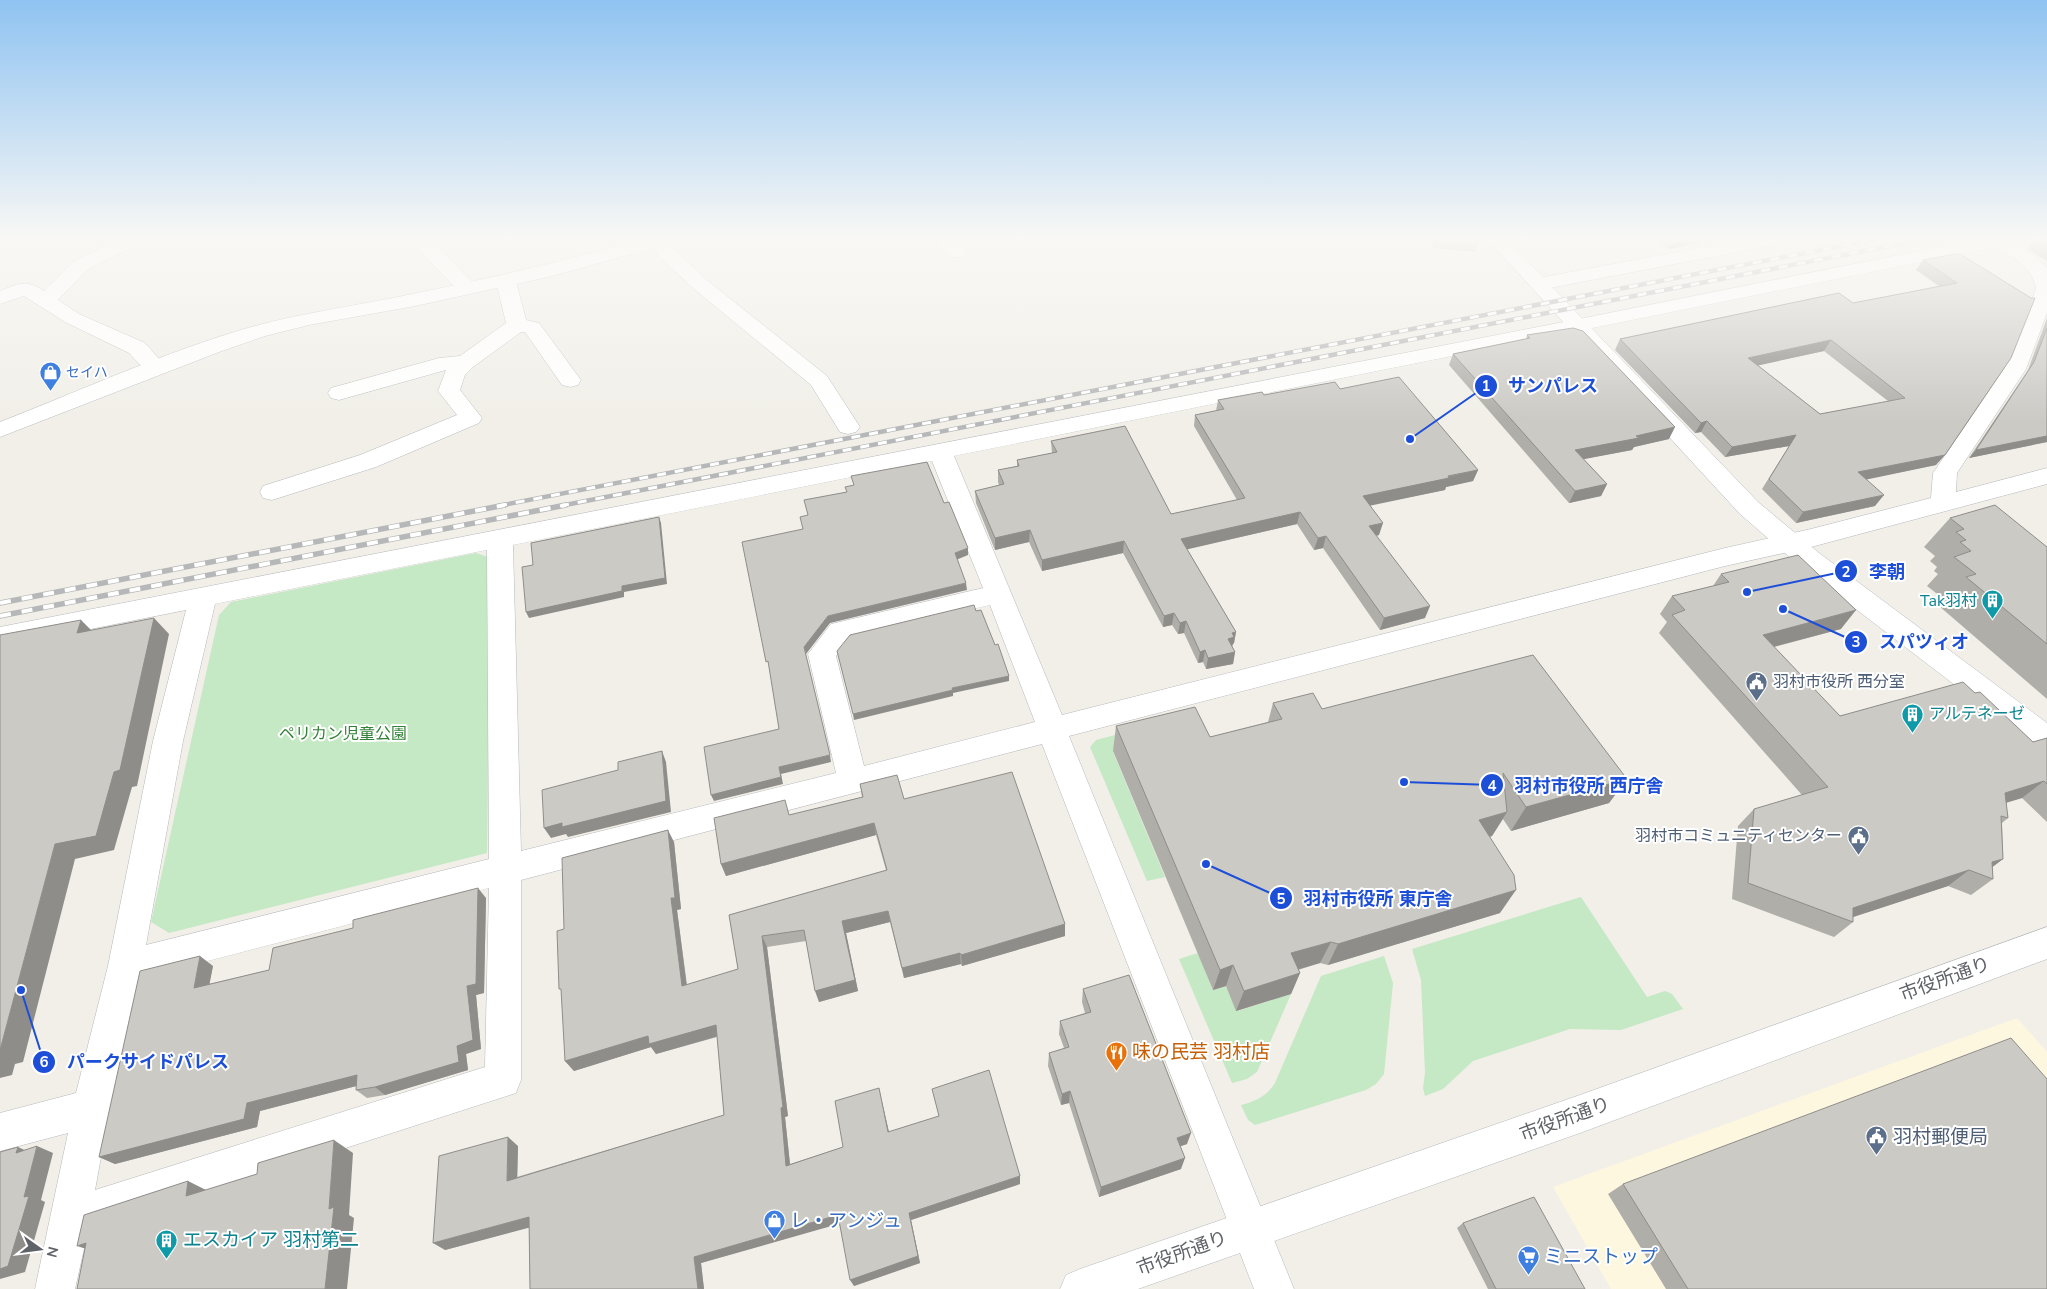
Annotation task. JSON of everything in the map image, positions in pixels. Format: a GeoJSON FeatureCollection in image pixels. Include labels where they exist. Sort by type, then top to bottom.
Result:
{"type":"FeatureCollection","features":[{"type":"Feature","properties":{"kind":"street"},"geometry":{"type":"LineString","coordinates":[[0,430],[211,347],[308,319],[405,300]]}},
{"type":"Feature","properties":{"kind":"street"},"geometry":{"type":"LineString","coordinates":[[511,300],[517,325]]}},
{"type":"Feature","properties":{"kind":"street"},"geometry":{"type":"LineString","coordinates":[[720,300],[820,381],[848,427]]}},
{"type":"Feature","properties":{"kind":"street"},"geometry":{"type":"LineString","coordinates":[[1554,300],[1749,508],[1789,542],[2047,739]]}},
{"type":"Feature","properties":{"kind":"street"},"geometry":{"type":"LineString","coordinates":[[0,638],[1706,300]]}},
{"type":"Feature","properties":{"kind":"street"},"geometry":{"type":"LineString","coordinates":[[1942,503],[1945,473],[2015,368],[2042,300]]}},
{"type":"Feature","properties":{"kind":"street"},"geometry":{"type":"LineString","coordinates":[[46,301],[72,318],[137,348],[156,368]]}},
{"type":"Feature","properties":{"kind":"street"},"geometry":{"type":"LineString","coordinates":[[272,492],[368,460],[471,418],[449,391],[455,373],[465,362],[517,325],[532,326],[570,380]]}},
{"type":"Feature","properties":{"kind":"street"},"geometry":{"type":"LineString","coordinates":[[339,393],[446,363],[465,362]]}},
{"type":"Feature","properties":{"kind":"street"},"geometry":{"type":"LineString","coordinates":[[940,452],[1044,705],[1274,1289]]}},
{"type":"Feature","properties":{"kind":"street"},"geometry":{"type":"LineString","coordinates":[[125,966],[1020,740],[1052,729],[1725,557],[1909,513],[2047,476]]}},
{"type":"Feature","properties":{"kind":"street"},"geometry":{"type":"LineString","coordinates":[[71,1217],[503,1080],[505,869],[500,539]]}},
{"type":"Feature","properties":{"kind":"street"},"geometry":{"type":"LineString","coordinates":[[852,781],[822,654],[842,631],[997,594]]}},
{"type":"Feature","properties":{"kind":"street"},"geometry":{"type":"LineString","coordinates":[[55,1289],[71,1217],[91,1108],[125,966],[168,741],[203,597]]}},
{"type":"Feature","properties":{"kind":"street","name":"市役所通り"},"geometry":{"type":"LineString","coordinates":[[1080,1289],[1580,1114],[2047,943]]}},
{"type":"Feature","properties":{"kind":"street"},"geometry":{"type":"LineString","coordinates":[[0,1132],[91,1108]]}},
{"type":"Feature","properties":{"kind":"shaded area","name":"羽村郵便局"},"geometry":{"type":"Polygon","coordinates":[[[2017,1018],[2047,1052],[2047,1289],[1611,1289],[1553,1187],[2017,1018]]]}},
{"type":"Feature","properties":{"kind":"green space","name":"ペリカン児童公園"},"geometry":{"type":"Polygon","coordinates":[[[476,553],[491,558],[487,853],[169,933],[151,922],[219,615],[231,602],[476,553]]]}},
{"type":"Feature","properties":{"kind":"green space"},"geometry":{"type":"Polygon","coordinates":[[[1180,718],[1113,752],[1165,877],[1147,881],[1090,747],[1096,740],[1180,718]]]}},
{"type":"Feature","properties":{"kind":"green space"},"geometry":{"type":"Polygon","coordinates":[[[1581,897],[1647,997],[1665,991],[1672,994],[1683,1009],[1621,1030],[1570,1029],[1473,1061],[1443,1089],[1425,1096],[1423,1088],[1425,1073],[1421,980],[1412,949],[1581,897]]]}},
{"type":"Feature","properties":{"kind":"green space"},"geometry":{"type":"Polygon","coordinates":[[[1198,953],[1213,990],[1226,986],[1237,1011],[1291,994],[1257,1072],[1247,1079],[1232,1083],[1179,959],[1198,953]]]}},
{"type":"Feature","properties":{"kind":"green space"},"geometry":{"type":"Polygon","coordinates":[[[1384,956],[1393,983],[1384,1074],[1376,1084],[1366,1090],[1255,1125],[1248,1120],[1241,1105],[1260,1098],[1275,1083],[1321,976],[1384,956]]]}},
{"type":"Feature","properties":{"kind":"building"},"geometry":{"type":"Polygon","coordinates":[[[1805,300],[1849,300],[1853,303],[1868,300],[2034,300],[2011,358],[1945,455],[1858,472],[1884,495],[1803,512],[1769,479],[1796,435],[1732,447],[1707,421],[1701,423],[1620,339],[1805,300]],[[1831,340],[1748,358],[1820,414],[1905,398],[1831,340]]]}},
{"type":"Feature","properties":{"kind":"building"},"geometry":{"type":"Polygon","coordinates":[[[1573,328],[1583,331],[1675,427],[1636,436],[1639,438],[1575,450],[1607,484],[1575,491],[1453,354],[1530,338],[1527,335],[1573,328]]]}},
{"type":"Feature","properties":{"kind":"building"},"geometry":{"type":"Polygon","coordinates":[[[2047,328],[2047,436],[1976,450],[2034,362],[2047,328]]]}},
{"type":"Feature","properties":{"kind":"building"},"geometry":{"type":"Polygon","coordinates":[[[1399,377],[1478,470],[1363,496],[1383,523],[1369,526],[1430,606],[1384,618],[1326,536],[1318,538],[1300,512],[1181,539],[1236,632],[1232,633],[1234,637],[1228,639],[1235,652],[1208,658],[1205,650],[1200,652],[1186,621],[1180,623],[1174,613],[1164,616],[1124,541],[1042,560],[1030,530],[995,538],[975,491],[1004,484],[998,470],[1019,466],[1017,460],[1057,452],[1051,441],[1125,426],[1171,514],[1245,498],[1195,415],[1224,409],[1218,400],[1262,392],[1264,395],[1335,382],[1340,389],[1399,377]]]}},
{"type":"Feature","properties":{"kind":"building"},"geometry":{"type":"Polygon","coordinates":[[[927,462],[944,503],[949,502],[968,548],[955,553],[966,583],[828,616],[804,647],[830,755],[779,767],[781,777],[711,795],[704,747],[779,729],[768,661],[766,662],[742,542],[803,529],[800,517],[808,515],[804,500],[847,492],[845,487],[854,485],[851,476],[927,462]]]}},
{"type":"Feature","properties":{"kind":"building"},"geometry":{"type":"Polygon","coordinates":[[[1995,505],[2047,547],[2047,644],[1966,577],[1976,574],[1954,557],[1971,551],[1960,542],[1966,540],[1956,532],[1964,529],[1950,518],[1995,505]]]}},
{"type":"Feature","properties":{"kind":"building"},"geometry":{"type":"Polygon","coordinates":[[[659,517],[665,578],[622,586],[622,591],[526,612],[522,567],[533,565],[531,543],[659,517]]]}},
{"type":"Feature","properties":{"kind":"building"},"geometry":{"type":"Polygon","coordinates":[[[1798,555],[1856,610],[1763,635],[1840,716],[1963,682],[1975,693],[1980,692],[2033,742],[2047,738],[2047,784],[2044,781],[2005,793],[2008,818],[2001,816],[2003,859],[1992,862],[1993,879],[1969,870],[1853,908],[1853,922],[1748,883],[1754,809],[1828,787],[1672,615],[1685,610],[1672,596],[1729,582],[1721,574],[1798,555]]]}},
{"type":"Feature","properties":{"kind":"building"},"geometry":{"type":"Polygon","coordinates":[[[974,605],[976,611],[981,610],[995,645],[998,644],[1009,676],[952,688],[953,690],[853,714],[837,651],[850,635],[974,605]]]}},
{"type":"Feature","properties":{"kind":"building"},"geometry":{"type":"Polygon","coordinates":[[[154,618],[120,770],[114,772],[96,836],[55,844],[0,1050],[0,635],[81,620],[77,633],[154,618]]]}},
{"type":"Feature","properties":{"kind":"building"},"geometry":{"type":"Polygon","coordinates":[[[1533,655],[1627,779],[1526,807],[1503,773],[1507,812],[1479,820],[1514,875],[1516,890],[1338,944],[1331,942],[1291,953],[1300,973],[1244,991],[1233,965],[1220,970],[1116,726],[1195,707],[1210,737],[1282,719],[1273,703],[1313,693],[1322,709],[1533,655]]]}},
{"type":"Feature","properties":{"kind":"building"},"geometry":{"type":"Polygon","coordinates":[[[662,751],[666,801],[562,827],[562,823],[544,828],[542,790],[618,770],[618,762],[662,751]]]}},
{"type":"Feature","properties":{"kind":"building"},"geometry":{"type":"Polygon","coordinates":[[[1012,772],[1065,924],[961,955],[960,953],[902,968],[888,911],[842,921],[855,980],[815,991],[804,930],[762,936],[783,1107],[781,1108],[786,1166],[843,1147],[835,1101],[879,1088],[888,1132],[939,1116],[932,1089],[989,1070],[1020,1176],[909,1213],[918,1256],[850,1280],[838,1215],[694,1257],[698,1289],[530,1289],[529,1217],[433,1243],[439,1156],[508,1137],[507,1181],[724,1115],[716,1025],[649,1044],[648,1036],[565,1061],[561,989],[559,989],[557,931],[564,929],[562,858],[668,830],[675,898],[671,898],[682,986],[738,969],[729,915],[887,870],[874,823],[721,864],[714,818],[785,800],[789,815],[863,797],[860,784],[897,775],[904,799],[1012,772]]]}},
{"type":"Feature","properties":{"kind":"building"},"geometry":{"type":"Polygon","coordinates":[[[478,888],[476,984],[467,986],[473,1040],[457,1046],[459,1062],[375,1087],[356,1090],[357,1075],[247,1103],[244,1119],[99,1157],[140,971],[200,956],[194,988],[269,970],[273,948],[353,928],[353,920],[478,888]]]}},
{"type":"Feature","properties":{"kind":"building"},"geometry":{"type":"Polygon","coordinates":[[[1129,975],[1191,1133],[1177,1138],[1185,1158],[1101,1187],[1070,1091],[1062,1094],[1049,1053],[1069,1047],[1060,1021],[1091,1012],[1083,989],[1129,975]]]}},
{"type":"Feature","properties":{"kind":"building","name":"羽村郵便局"},"geometry":{"type":"Polygon","coordinates":[[[2011,1038],[2047,1079],[2047,1289],[1688,1289],[1623,1184],[2011,1038]]]}},
{"type":"Feature","properties":{"kind":"building"},"geometry":{"type":"Polygon","coordinates":[[[334,1140],[329,1209],[334,1207],[325,1289],[77,1289],[86,1243],[77,1246],[84,1215],[188,1181],[186,1196],[257,1174],[258,1163],[334,1140]]]}},
{"type":"Feature","properties":{"kind":"building"},"geometry":{"type":"Polygon","coordinates":[[[37,1146],[24,1197],[29,1196],[8,1266],[0,1269],[0,1152],[18,1147],[16,1153],[37,1146]]]}},
{"type":"Feature","properties":{"kind":"building"},"geometry":{"type":"Polygon","coordinates":[[[1534,1197],[1585,1289],[1496,1289],[1463,1223],[1534,1197]]]}},
{"type":"Feature","properties":{"kind":"railway"},"geometry":{"type":"LineString","coordinates":[[498,506],[1561,300]]}},
{"type":"Feature","properties":{"kind":"railway"},"geometry":{"type":"LineString","coordinates":[[560,506],[1612,300]]}},
{"type":"Feature","properties":{"kind":"railway"},"geometry":{"type":"LineString","coordinates":[[0,603],[505,505]]}},
{"type":"Feature","properties":{"kind":"railway"},"geometry":{"type":"LineString","coordinates":[[0,616],[566,505]]}},
{"type":"Feature","properties":{"kind":"place","name":"セイハ"},"geometry":{"type":"Point","coordinates":[50,391]}},
{"type":"Feature","properties":{"kind":"place","name":"サンパレス"},"geometry":{"type":"Point","coordinates":[1410,439]}},
{"type":"Feature","properties":{"kind":"place","name":"李朝"},"geometry":{"type":"Point","coordinates":[1747,592]}},
{"type":"Feature","properties":{"kind":"place","name":"スパツィオ"},"geometry":{"type":"Point","coordinates":[1783,609]}},
{"type":"Feature","properties":{"kind":"place","name":"Tak羽村"},"geometry":{"type":"Point","coordinates":[1993,620]}},
{"type":"Feature","properties":{"kind":"place","name":"羽村市役所 西分室"},"geometry":{"type":"Point","coordinates":[1757,701]}},
{"type":"Feature","properties":{"kind":"place","name":"アルテネーゼ"},"geometry":{"type":"Point","coordinates":[1913,733]}},
{"type":"Feature","properties":{"kind":"place","name":"羽村市役所 西庁舎"},"geometry":{"type":"Point","coordinates":[1404,782]}},
{"type":"Feature","properties":{"kind":"place","name":"羽村市コミュニティセンター"},"geometry":{"type":"Point","coordinates":[1858,855]}},
{"type":"Feature","properties":{"kind":"place","name":"羽村市役所 東庁舎"},"geometry":{"type":"Point","coordinates":[1206,864]}},
{"type":"Feature","properties":{"kind":"place","name":"パークサイドパレス"},"geometry":{"type":"Point","coordinates":[21,990]}},
{"type":"Feature","properties":{"kind":"place","name":"味の民芸 羽村店"},"geometry":{"type":"Point","coordinates":[1116,1071]}},
{"type":"Feature","properties":{"kind":"place","name":"羽村郵便局"},"geometry":{"type":"Point","coordinates":[1877,1156]}},
{"type":"Feature","properties":{"kind":"place","name":"レ・アンジュ"},"geometry":{"type":"Point","coordinates":[774,1240]}},
{"type":"Feature","properties":{"kind":"place","name":"エスカイア 羽村第二"},"geometry":{"type":"Point","coordinates":[167,1259]}},
{"type":"Feature","properties":{"kind":"place","name":"ミニストップ"},"geometry":{"type":"Point","coordinates":[1528,1276]}}]}
